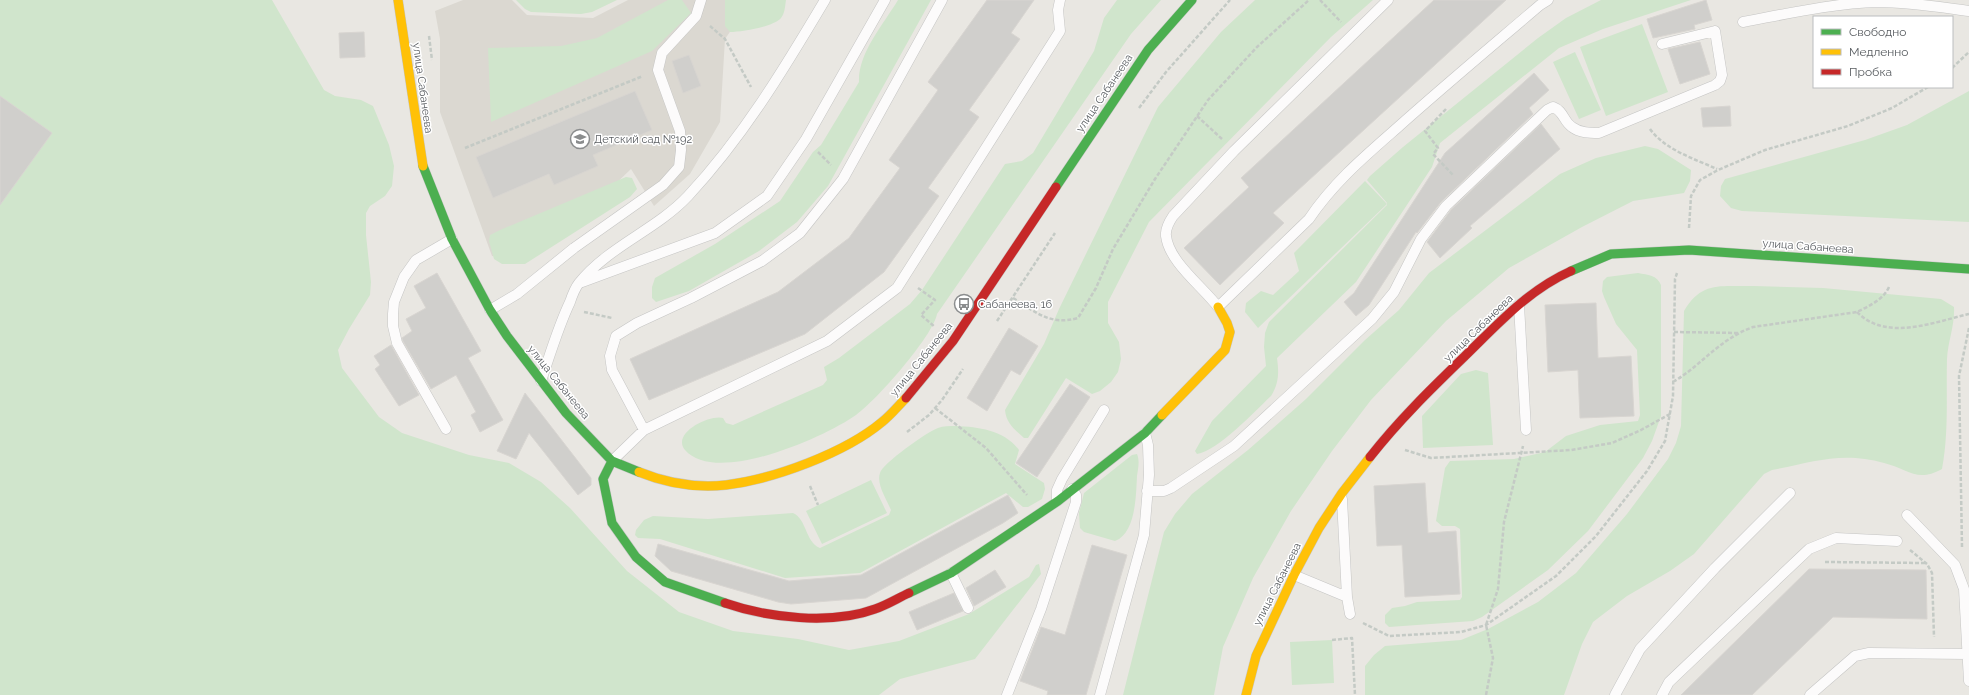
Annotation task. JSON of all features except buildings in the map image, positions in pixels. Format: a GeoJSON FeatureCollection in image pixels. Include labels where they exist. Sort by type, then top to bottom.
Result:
{"type":"FeatureCollection","features":[{"type":"Feature","properties":{"kind":"street","name":"улица Сабанеева"},"geometry":{"type":"LineString","coordinates":[[398,0],[418,140],[424,170],[452,239],[490,310],[507,336],[566,413],[612,461],[657,479],[692,485],[725,485],[751,480],[815,460],[846,444],[882,422],[911,393],[953,341],[1148,50],[1192,0]]}},
{"type":"Feature","properties":{"kind":"street","name":"улица Сабанеева"},"geometry":{"type":"LineString","coordinates":[[1246,695],[1256,656],[1294,575],[1319,528],[1342,493],[1388,434],[1519,303],[1560,276],[1611,254],[1688,250],[1969,268]]}},
{"type":"Feature","properties":{"kind":"street"},"geometry":{"type":"LineString","coordinates":[[612,461],[603,479],[612,523],[636,557],[665,582],[743,609],[786,616],[840,617],[875,609],[950,574],[1058,502],[1072,489],[1145,433],[1225,350],[1230,341],[1230,328],[1218,307]]}},
{"type":"Feature","properties":{"kind":"lane"},"geometry":{"type":"LineString","coordinates":[[490,310],[518,294],[574,248],[663,185],[678,167],[681,150],[680,131],[658,70],[662,53],[696,16],[701,0]]}},
{"type":"Feature","properties":{"kind":"lane"},"geometry":{"type":"LineString","coordinates":[[541,381],[565,312],[578,284],[610,253],[646,230],[686,197],[722,157],[764,101],[825,0]]}},
{"type":"Feature","properties":{"kind":"lane"},"geometry":{"type":"LineString","coordinates":[[578,284],[715,233],[767,196],[806,139],[885,0]]}},
{"type":"Feature","properties":{"kind":"lane"},"geometry":{"type":"LineString","coordinates":[[644,430],[612,370],[610,356],[616,336],[637,323],[691,298],[762,261],[800,233],[843,179],[942,0]]}},
{"type":"Feature","properties":{"kind":"lane"},"geometry":{"type":"LineString","coordinates":[[612,461],[644,430],[827,341],[897,288],[905,278],[1060,31],[1058,10],[1060,0]]}},
{"type":"Feature","properties":{"kind":"lane"},"geometry":{"type":"LineString","coordinates":[[1388,0],[1234,151],[1170,221],[1166,236],[1176,259],[1218,307],[1309,219],[1320,202],[1343,176],[1445,85],[1540,5],[1548,0]]}},
{"type":"Feature","properties":{"kind":"lane"},"geometry":{"type":"LineString","coordinates":[[1743,22],[1807,11],[1878,2],[1908,3],[1969,11]]}},
{"type":"Feature","properties":{"kind":"lane"},"geometry":{"type":"LineString","coordinates":[[1147,491],[1164,491],[1171,488],[1195,474],[1234,446],[1372,319],[1394,292],[1421,239],[1446,206],[1547,110],[1553,107],[1560,109],[1571,127],[1583,132],[1599,133],[1715,85],[1720,81],[1722,75],[1715,30],[1662,44]]}},
{"type":"Feature","properties":{"kind":"lane"},"geometry":{"type":"LineString","coordinates":[[446,429],[398,343],[393,326],[393,314],[394,302],[404,277],[416,260],[452,239]]}},
{"type":"Feature","properties":{"kind":"lane"},"geometry":{"type":"LineString","coordinates":[[1519,303],[1526,430]]}},
{"type":"Feature","properties":{"kind":"lane"},"geometry":{"type":"LineString","coordinates":[[1058,502],[1058,486],[1104,410]]}},
{"type":"Feature","properties":{"kind":"lane"},"geometry":{"type":"LineString","coordinates":[[1100,695],[1144,535],[1149,454],[1145,433]]}},
{"type":"Feature","properties":{"kind":"lane"},"geometry":{"type":"LineString","coordinates":[[1007,695],[1041,609],[1076,502],[1076,495],[1072,489]]}},
{"type":"Feature","properties":{"kind":"lane"},"geometry":{"type":"LineString","coordinates":[[1615,695],[1640,649],[1715,568],[1790,492]]}},
{"type":"Feature","properties":{"kind":"lane"},"geometry":{"type":"LineString","coordinates":[[1342,493],[1347,597],[1350,614]]}},
{"type":"Feature","properties":{"kind":"lane"},"geometry":{"type":"LineString","coordinates":[[1907,515],[1955,565],[1967,588],[1969,681]]}},
{"type":"Feature","properties":{"kind":"lane"},"geometry":{"type":"LineString","coordinates":[[1662,695],[1669,682],[1809,549],[1836,538],[1897,541]]}},
{"type":"Feature","properties":{"kind":"lane"},"geometry":{"type":"LineString","coordinates":[[950,574],[968,608]]}},
{"type":"Feature","properties":{"kind":"lane"},"geometry":{"type":"LineString","coordinates":[[1294,575],[1347,597]]}},
{"type":"Feature","properties":{"kind":"lane"},"geometry":{"type":"LineString","coordinates":[[1810,695],[1855,656],[1869,653],[1968,654]]}},
{"type":"Feature","properties":{"kind":"path"},"geometry":{"type":"LineString","coordinates":[[1013,298],[1046,318],[1068,320],[1078,318],[1096,288],[1113,248],[1155,179],[1208,100],[1257,47],[1309,0]]}},
{"type":"Feature","properties":{"kind":"path"},"geometry":{"type":"LineString","coordinates":[[1320,0],[1353,33]]}},
{"type":"Feature","properties":{"kind":"path"},"geometry":{"type":"LineString","coordinates":[[696,16],[725,40],[748,82],[764,101]]}},
{"type":"Feature","properties":{"kind":"path"},"geometry":{"type":"LineString","coordinates":[[428,30],[432,67]]}},
{"type":"Feature","properties":{"kind":"path"},"geometry":{"type":"LineString","coordinates":[[1953,67],[1969,52]]}},
{"type":"Feature","properties":{"kind":"path"},"geometry":{"type":"LineString","coordinates":[[465,148],[658,70]]}},
{"type":"Feature","properties":{"kind":"path"},"geometry":{"type":"LineString","coordinates":[[1350,614],[1366,626],[1389,636],[1461,632],[1486,625],[1556,576],[1596,536],[1647,471],[1664,441],[1670,414],[1675,279],[1688,256],[1691,196],[1700,180],[1718,170],[1765,150],[1848,126],[1892,108],[1926,88]]}},
{"type":"Feature","properties":{"kind":"path"},"geometry":{"type":"LineString","coordinates":[[1445,112],[1425,131],[1438,148],[1433,154],[1454,176]]}},
{"type":"Feature","properties":{"kind":"path"},"geometry":{"type":"LineString","coordinates":[[1640,115],[1655,136],[1666,144],[1718,170]]}},
{"type":"Feature","properties":{"kind":"path"},"geometry":{"type":"LineString","coordinates":[[1197,116],[1226,144]]}},
{"type":"Feature","properties":{"kind":"path"},"geometry":{"type":"LineString","coordinates":[[806,139],[843,179]]}},
{"type":"Feature","properties":{"kind":"path"},"geometry":{"type":"LineString","coordinates":[[905,278],[935,300],[921,315],[938,329]]}},
{"type":"Feature","properties":{"kind":"path"},"geometry":{"type":"LineString","coordinates":[[1672,382],[1681,377],[1717,347],[1740,333],[1753,328],[1857,312],[1872,305],[1886,294],[1892,282]]}},
{"type":"Feature","properties":{"kind":"path"},"geometry":{"type":"LineString","coordinates":[[565,312],[587,312],[637,323]]}},
{"type":"Feature","properties":{"kind":"path"},"geometry":{"type":"LineString","coordinates":[[1857,312],[1864,320],[1874,326],[1890,328],[1908,328],[1969,314]]}},
{"type":"Feature","properties":{"kind":"path"},"geometry":{"type":"LineString","coordinates":[[1962,550],[1959,376],[1969,328]]}},
{"type":"Feature","properties":{"kind":"path"},"geometry":{"type":"LineString","coordinates":[[1674,332],[1740,333]]}},
{"type":"Feature","properties":{"kind":"path"},"geometry":{"type":"LineString","coordinates":[[935,408],[986,448],[1030,498],[1039,514]]}},
{"type":"Feature","properties":{"kind":"path"},"geometry":{"type":"LineString","coordinates":[[1388,434],[1393,443],[1410,453],[1431,458],[1522,454],[1571,450],[1612,443],[1641,430],[1670,414]]}},
{"type":"Feature","properties":{"kind":"path"},"geometry":{"type":"LineString","coordinates":[[1486,695],[1493,658],[1486,625],[1498,589],[1504,522],[1522,454],[1526,430]]}},
{"type":"Feature","properties":{"kind":"path"},"geometry":{"type":"LineString","coordinates":[[808,483],[818,505]]}},
{"type":"Feature","properties":{"kind":"path"},"geometry":{"type":"LineString","coordinates":[[1897,541],[1925,562],[1931,569],[1933,579],[1935,654]]}},
{"type":"Feature","properties":{"kind":"path"},"geometry":{"type":"LineString","coordinates":[[1817,562],[1925,562]]}},
{"type":"Feature","properties":{"kind":"path"},"geometry":{"type":"LineString","coordinates":[[1332,640],[1352,638],[1355,695]]}},
{"type":"Feature","properties":{"kind":"shaded area","name":"Детский сад №192"},"geometry":{"type":"Polygon","coordinates":[[[463,0],[512,0],[527,15],[593,18],[628,0],[752,0],[725,39],[720,122],[690,174],[654,206],[631,169],[562,235],[528,259],[492,256],[440,112],[440,39],[435,11],[463,0]]]}},
{"type":"Feature","properties":{"kind":"green space"},"geometry":{"type":"Polygon","coordinates":[[[0,0],[272,0],[324,90],[335,96],[361,100],[373,106],[389,145],[394,166],[392,186],[385,196],[370,206],[366,213],[366,235],[371,282],[370,295],[338,350],[342,368],[379,417],[402,433],[469,455],[509,463],[541,482],[570,508],[627,571],[679,612],[733,631],[798,639],[849,650],[899,641],[969,614],[1029,577],[1036,565],[1039,564],[1041,574],[975,659],[900,679],[879,695],[0,695],[0,0]]]}},
{"type":"Feature","properties":{"kind":"green space"},"geometry":{"type":"Polygon","coordinates":[[[516,0],[617,0],[592,12],[581,14],[531,12],[525,9],[516,0]]]}},
{"type":"Feature","properties":{"kind":"green space"},"geometry":{"type":"Polygon","coordinates":[[[668,0],[682,0],[691,13],[652,51],[491,122],[488,48],[561,46],[597,38],[668,0]]]}},
{"type":"Feature","properties":{"kind":"green space"},"geometry":{"type":"Polygon","coordinates":[[[725,0],[786,0],[783,14],[777,21],[757,28],[730,32],[725,26],[725,0]]]}},
{"type":"Feature","properties":{"kind":"green space"},"geometry":{"type":"Polygon","coordinates":[[[898,0],[931,0],[828,186],[797,222],[759,251],[689,291],[656,302],[652,298],[652,287],[655,278],[715,244],[780,201],[813,152],[821,145],[859,82],[860,71],[867,50],[898,0]]]}},
{"type":"Feature","properties":{"kind":"green space"},"geometry":{"type":"Polygon","coordinates":[[[1117,0],[1161,0],[1131,34],[937,314],[933,324],[915,352],[877,396],[856,415],[821,435],[770,454],[745,461],[720,463],[700,460],[685,450],[682,444],[683,437],[687,431],[702,422],[710,419],[723,418],[726,423],[733,425],[823,385],[827,380],[824,367],[839,358],[910,304],[922,290],[1005,164],[1022,161],[1033,153],[1094,51],[1104,18],[1117,0]]]}},
{"type":"Feature","properties":{"kind":"green space"},"geometry":{"type":"Polygon","coordinates":[[[1255,0],[1373,0],[1331,37],[1149,222],[1108,302],[1108,323],[1119,342],[1121,359],[1118,372],[1111,382],[1100,391],[1092,394],[1066,378],[1028,438],[1024,438],[1009,422],[1005,410],[1044,344],[1059,309],[1158,107],[1221,32],[1255,0]]]}},
{"type":"Feature","properties":{"kind":"green space"},"geometry":{"type":"Polygon","coordinates":[[[1601,0],[1691,0],[1603,29],[1559,48],[1440,143],[1432,167],[1356,282],[1277,358],[1278,378],[1276,387],[1271,396],[1246,420],[1215,446],[1197,454],[1195,451],[1212,421],[1266,366],[1264,347],[1265,333],[1269,322],[1387,205],[1387,203],[1367,180],[1370,176],[1403,147],[1538,38],[1566,18],[1601,0]]]}},
{"type":"Feature","properties":{"kind":"green space"},"geometry":{"type":"Polygon","coordinates":[[[1642,24],[1668,92],[1606,116],[1580,47],[1642,24]]]}},
{"type":"Feature","properties":{"kind":"green space"},"geometry":{"type":"Polygon","coordinates":[[[1575,52],[1601,110],[1579,119],[1553,62],[1575,52]]]}},
{"type":"Feature","properties":{"kind":"green space"},"geometry":{"type":"Polygon","coordinates":[[[1969,91],[1969,222],[1742,211],[1731,208],[1720,196],[1721,186],[1725,179],[1865,140],[1907,125],[1969,91]]]}},
{"type":"Feature","properties":{"kind":"green space"},"geometry":{"type":"Polygon","coordinates":[[[1645,146],[1658,149],[1691,170],[1690,181],[1684,193],[1633,201],[1582,227],[1509,268],[1446,321],[1371,400],[1332,451],[1291,511],[1253,578],[1223,647],[1214,695],[1123,695],[1164,532],[1175,514],[1192,494],[1248,450],[1306,399],[1365,340],[1399,310],[1429,273],[1560,174],[1596,158],[1645,146]]]}},
{"type":"Feature","properties":{"kind":"green space"},"geometry":{"type":"Polygon","coordinates":[[[626,177],[632,178],[637,189],[630,197],[525,264],[502,264],[494,259],[489,241],[490,235],[626,177]]]}},
{"type":"Feature","properties":{"kind":"green space"},"geometry":{"type":"Polygon","coordinates":[[[1365,181],[1387,204],[1258,328],[1245,312],[1246,303],[1261,291],[1273,295],[1299,271],[1294,253],[1365,181]]]}},
{"type":"Feature","properties":{"kind":"green space"},"geometry":{"type":"Polygon","coordinates":[[[1638,273],[1655,277],[1661,285],[1661,416],[1652,441],[1643,458],[1588,531],[1548,570],[1482,617],[1473,621],[1389,627],[1385,623],[1385,615],[1392,608],[1417,602],[1460,600],[1462,597],[1460,529],[1455,526],[1442,526],[1436,521],[1445,468],[1450,461],[1514,459],[1545,452],[1566,436],[1600,425],[1638,421],[1640,415],[1637,350],[1616,324],[1602,291],[1603,281],[1607,277],[1638,273]]]}},
{"type":"Feature","properties":{"kind":"green space"},"geometry":{"type":"Polygon","coordinates":[[[1754,286],[1823,288],[1941,299],[1954,307],[1947,359],[1946,441],[1942,469],[1926,475],[1919,475],[1884,463],[1855,458],[1841,458],[1828,459],[1772,470],[1764,474],[1694,554],[1670,571],[1627,596],[1593,622],[1582,644],[1564,695],[1365,695],[1365,666],[1374,655],[1385,646],[1461,640],[1488,629],[1538,602],[1576,573],[1627,514],[1668,459],[1676,443],[1681,426],[1684,311],[1698,294],[1714,287],[1754,286]]]}},
{"type":"Feature","properties":{"kind":"green space"},"geometry":{"type":"Polygon","coordinates":[[[1476,370],[1488,373],[1493,445],[1423,448],[1422,416],[1461,374],[1476,370]]]}},
{"type":"Feature","properties":{"kind":"green space"},"geometry":{"type":"Polygon","coordinates":[[[942,427],[973,427],[990,431],[999,434],[1013,443],[1019,450],[1015,464],[1044,483],[1045,489],[1042,499],[1028,507],[1023,507],[1006,493],[860,573],[785,578],[660,539],[638,538],[635,535],[636,530],[644,520],[653,516],[708,519],[793,513],[801,520],[811,541],[820,548],[889,515],[891,510],[879,482],[880,473],[883,469],[906,448],[933,430],[942,427]]]}},
{"type":"Feature","properties":{"kind":"green space"},"geometry":{"type":"Polygon","coordinates":[[[1137,454],[1138,465],[1134,513],[1127,530],[1122,537],[1115,541],[1084,532],[1080,528],[1079,513],[1084,493],[1132,455],[1137,454]]]}},
{"type":"Feature","properties":{"kind":"green space"},"geometry":{"type":"Polygon","coordinates":[[[871,480],[887,513],[822,544],[806,511],[871,480]]]}},
{"type":"Feature","properties":{"kind":"green space"},"geometry":{"type":"Polygon","coordinates":[[[1332,640],[1334,683],[1292,685],[1290,642],[1332,640]]]}},
{"type":"Feature","properties":{"kind":"traffic: fast"},"geometry":{"type":"LineString","coordinates":[[1056,187],[1148,50],[1192,0]]}},
{"type":"Feature","properties":{"kind":"traffic: fast"},"geometry":{"type":"LineString","coordinates":[[423,166],[452,239],[490,310],[507,336],[566,413],[612,461],[639,472]]}},
{"type":"Feature","properties":{"kind":"traffic: fast"},"geometry":{"type":"LineString","coordinates":[[1571,271],[1611,254],[1689,250],[1969,269]]}},
{"type":"Feature","properties":{"kind":"traffic: fast"},"geometry":{"type":"LineString","coordinates":[[909,593],[951,573],[1058,501],[1145,433],[1162,415]]}},
{"type":"Feature","properties":{"kind":"traffic: fast"},"geometry":{"type":"LineString","coordinates":[[612,461],[603,479],[612,523],[636,557],[665,582],[725,603]]}},
{"type":"Feature","properties":{"kind":"traffic: slow"},"geometry":{"type":"LineString","coordinates":[[398,0],[423,166]]}},
{"type":"Feature","properties":{"kind":"traffic: slow"},"geometry":{"type":"LineString","coordinates":[[1162,415],[1225,350],[1230,332],[1218,307]]}},
{"type":"Feature","properties":{"kind":"traffic: slow"},"geometry":{"type":"LineString","coordinates":[[639,472],[671,482],[715,486],[745,482],[787,471],[829,454],[867,433],[882,422],[906,398]]}},
{"type":"Feature","properties":{"kind":"traffic: slow"},"geometry":{"type":"LineString","coordinates":[[1246,695],[1256,656],[1294,575],[1319,528],[1342,493],[1370,457]]}},
{"type":"Feature","properties":{"kind":"traffic: jam"},"geometry":{"type":"LineString","coordinates":[[906,398],[953,341],[1056,187]]}},
{"type":"Feature","properties":{"kind":"traffic: jam"},"geometry":{"type":"LineString","coordinates":[[1370,457],[1392,430],[1439,381],[1501,321],[1527,298],[1555,279],[1571,271]]}},
{"type":"Feature","properties":{"kind":"traffic: jam"},"geometry":{"type":"LineString","coordinates":[[725,603],[761,613],[780,616],[800,618],[839,617],[858,614],[879,607],[909,593]]}},
{"type":"Feature","properties":{"kind":"place","name":"Детский сад №192"},"geometry":{"type":"Point","coordinates":[580,139]}},
{"type":"Feature","properties":{"kind":"place","name":"Сабанеева, 16"},"geometry":{"type":"Point","coordinates":[964,304]}}]}
